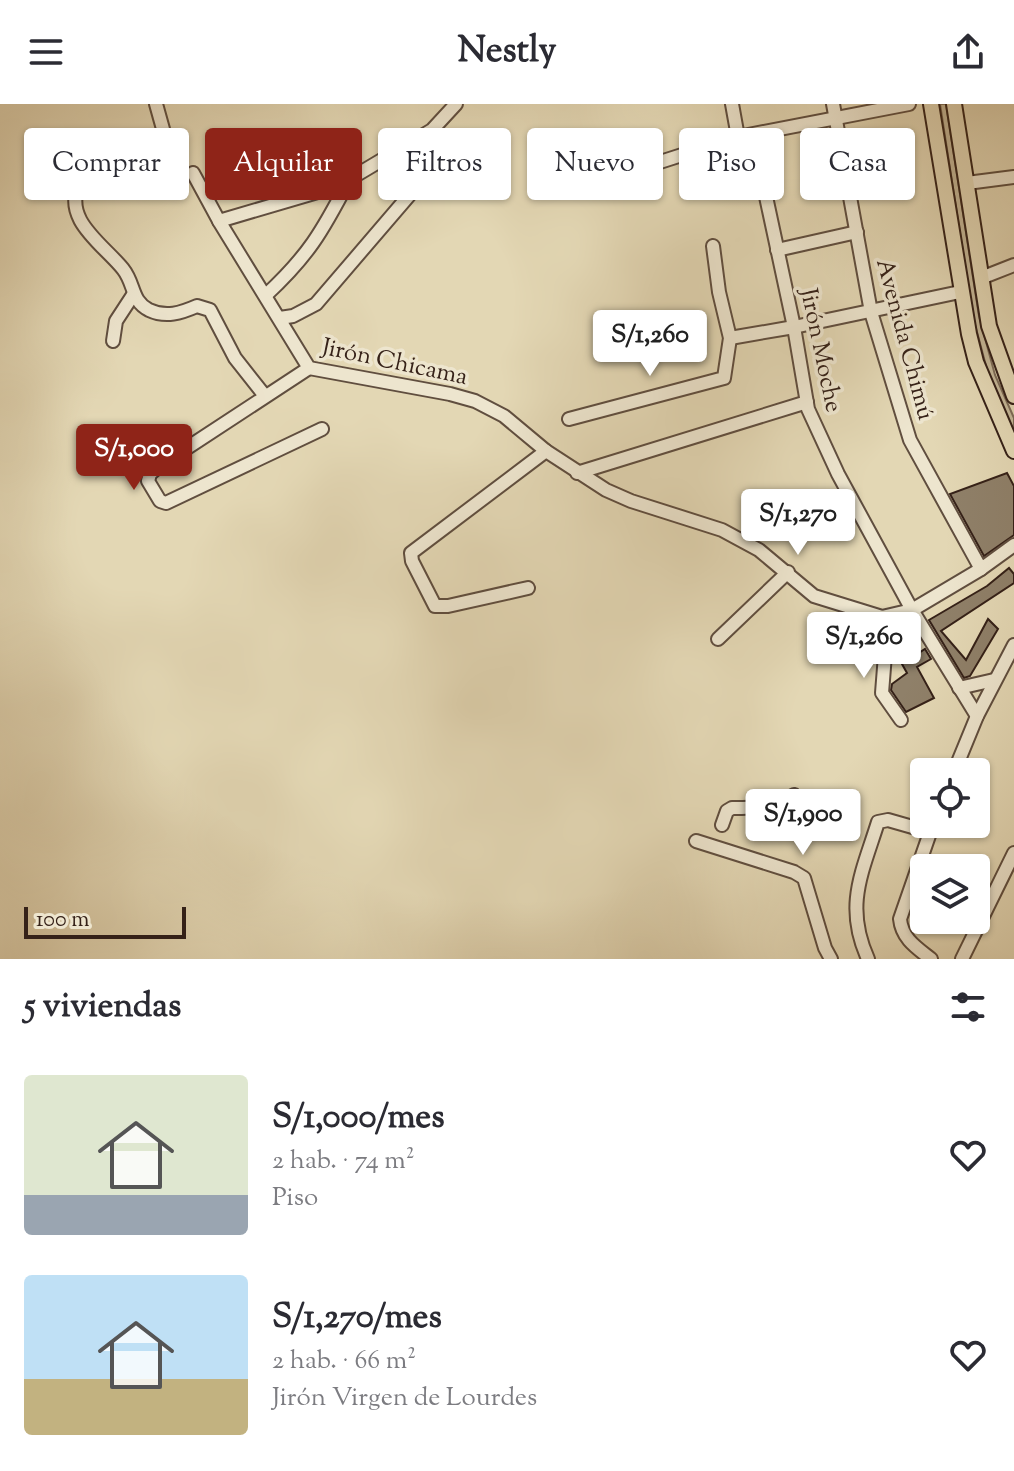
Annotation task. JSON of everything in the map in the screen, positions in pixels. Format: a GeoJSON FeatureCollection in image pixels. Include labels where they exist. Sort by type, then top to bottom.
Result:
{"type":"FeatureCollection","features":[{"type":"Feature","properties":{"kind":"main road"},"geometry":{"type":"LineString","coordinates":[[931,104],[960,292],[976,362],[1014,451]]}},
{"type":"Feature","properties":{"kind":"main road"},"geometry":{"type":"LineString","coordinates":[[954,104],[989,326],[1013,389]]}},
{"type":"Feature","properties":{"kind":"street"},"geometry":{"type":"LineString","coordinates":[[156,104],[163,129],[160,134],[87,176],[73,195],[74,209],[88,232],[124,270],[133,295],[142,305],[164,314],[181,313],[197,306],[210,310],[235,358],[265,396]]}},
{"type":"Feature","properties":{"kind":"street"},"geometry":{"type":"LineString","coordinates":[[362,172],[432,130],[456,104]]}},
{"type":"Feature","properties":{"kind":"street","name":"Jirón Moche"},"geometry":{"type":"LineString","coordinates":[[732,104],[736,128]]}},
{"type":"Feature","properties":{"kind":"street","name":"Avenida Chimú"},"geometry":{"type":"LineString","coordinates":[[833,104],[871,312],[910,440],[981,569]]}},
{"type":"Feature","properties":{"kind":"street"},"geometry":{"type":"LineString","coordinates":[[784,128],[909,104]]}},
{"type":"Feature","properties":{"kind":"street","name":"Jirón Chicama"},"geometry":{"type":"LineString","coordinates":[[193,173],[309,368],[475,401],[504,416],[577,473],[631,501],[722,530],[759,550],[814,596],[882,617]]}},
{"type":"Feature","properties":{"kind":"street"},"geometry":{"type":"LineString","coordinates":[[967,183],[1014,177]]}},
{"type":"Feature","properties":{"kind":"street"},"geometry":{"type":"LineString","coordinates":[[219,221],[290,200]]}},
{"type":"Feature","properties":{"kind":"street"},"geometry":{"type":"LineString","coordinates":[[266,295],[297,266],[318,238],[338,200]]}},
{"type":"Feature","properties":{"kind":"street"},"geometry":{"type":"LineString","coordinates":[[280,318],[293,316],[316,304],[405,200]]}},
{"type":"Feature","properties":{"kind":"street","name":"Jirón Moche"},"geometry":{"type":"LineString","coordinates":[[767,200],[807,402],[838,474],[912,610],[977,716]]}},
{"type":"Feature","properties":{"kind":"street"},"geometry":{"type":"LineString","coordinates":[[777,250],[857,232]]}},
{"type":"Feature","properties":{"kind":"street"},"geometry":{"type":"LineString","coordinates":[[569,419],[724,378],[730,338],[719,292],[713,246]]}},
{"type":"Feature","properties":{"kind":"street"},"geometry":{"type":"LineString","coordinates":[[981,278],[1014,265]]}},
{"type":"Feature","properties":{"kind":"street"},"geometry":{"type":"LineString","coordinates":[[730,338],[960,292]]}},
{"type":"Feature","properties":{"kind":"street"},"geometry":{"type":"LineString","coordinates":[[113,341],[116,321],[133,295]]}},
{"type":"Feature","properties":{"kind":"street"},"geometry":{"type":"LineString","coordinates":[[309,368],[150,474],[148,481],[160,501],[178,500],[322,429]]}},
{"type":"Feature","properties":{"kind":"street"},"geometry":{"type":"LineString","coordinates":[[577,473],[807,402]]}},
{"type":"Feature","properties":{"kind":"street"},"geometry":{"type":"LineString","coordinates":[[528,588],[448,606],[435,606],[411,553],[546,451]]}},
{"type":"Feature","properties":{"kind":"street"},"geometry":{"type":"LineString","coordinates":[[901,720],[882,693],[887,629],[882,617],[912,610],[981,569],[1014,545]]}},
{"type":"Feature","properties":{"kind":"street"},"geometry":{"type":"LineString","coordinates":[[718,639],[788,572]]}},
{"type":"Feature","properties":{"kind":"street"},"geometry":{"type":"LineString","coordinates":[[960,758],[994,680],[1014,645]]}},
{"type":"Feature","properties":{"kind":"street"},"geometry":{"type":"LineString","coordinates":[[959,688],[994,680]]}},
{"type":"Feature","properties":{"kind":"street"},"geometry":{"type":"LineString","coordinates":[[722,825],[727,811],[732,808],[783,803],[794,795]]}},
{"type":"Feature","properties":{"kind":"street"},"geometry":{"type":"LineString","coordinates":[[868,959],[859,939],[855,909],[859,884],[878,822],[888,820],[910,824]]}},
{"type":"Feature","properties":{"kind":"street"},"geometry":{"type":"LineString","coordinates":[[928,838],[900,919],[901,929],[909,942],[931,959]]}},
{"type":"Feature","properties":{"kind":"street"},"geometry":{"type":"LineString","coordinates":[[696,841],[794,872],[804,878],[831,959]]}},
{"type":"Feature","properties":{"kind":"street"},"geometry":{"type":"LineString","coordinates":[[962,959],[1013,856]]}},
{"type":"Feature","properties":{"kind":"shaded area"},"geometry":{"type":"Polygon","coordinates":[[[940,104],[946,104],[979,316],[995,375],[1014,418],[1014,434],[989,377],[973,317],[940,104]]]}},
{"type":"Feature","properties":{"kind":"building"},"geometry":{"type":"Polygon","coordinates":[[[1007,473],[1014,486],[1014,535],[984,556],[950,494],[1007,473]]]}},
{"type":"Feature","properties":{"kind":"building"},"geometry":{"type":"Polygon","coordinates":[[[1009,568],[1014,574],[1014,583],[941,631],[966,660],[988,619],[998,629],[970,676],[964,678],[929,620],[987,586],[1009,568]]]}},
{"type":"Feature","properties":{"kind":"building"},"geometry":{"type":"Polygon","coordinates":[[[925,649],[931,659],[917,667],[934,698],[906,712],[891,690],[892,684],[907,673],[902,664],[925,649]]]}}]}
